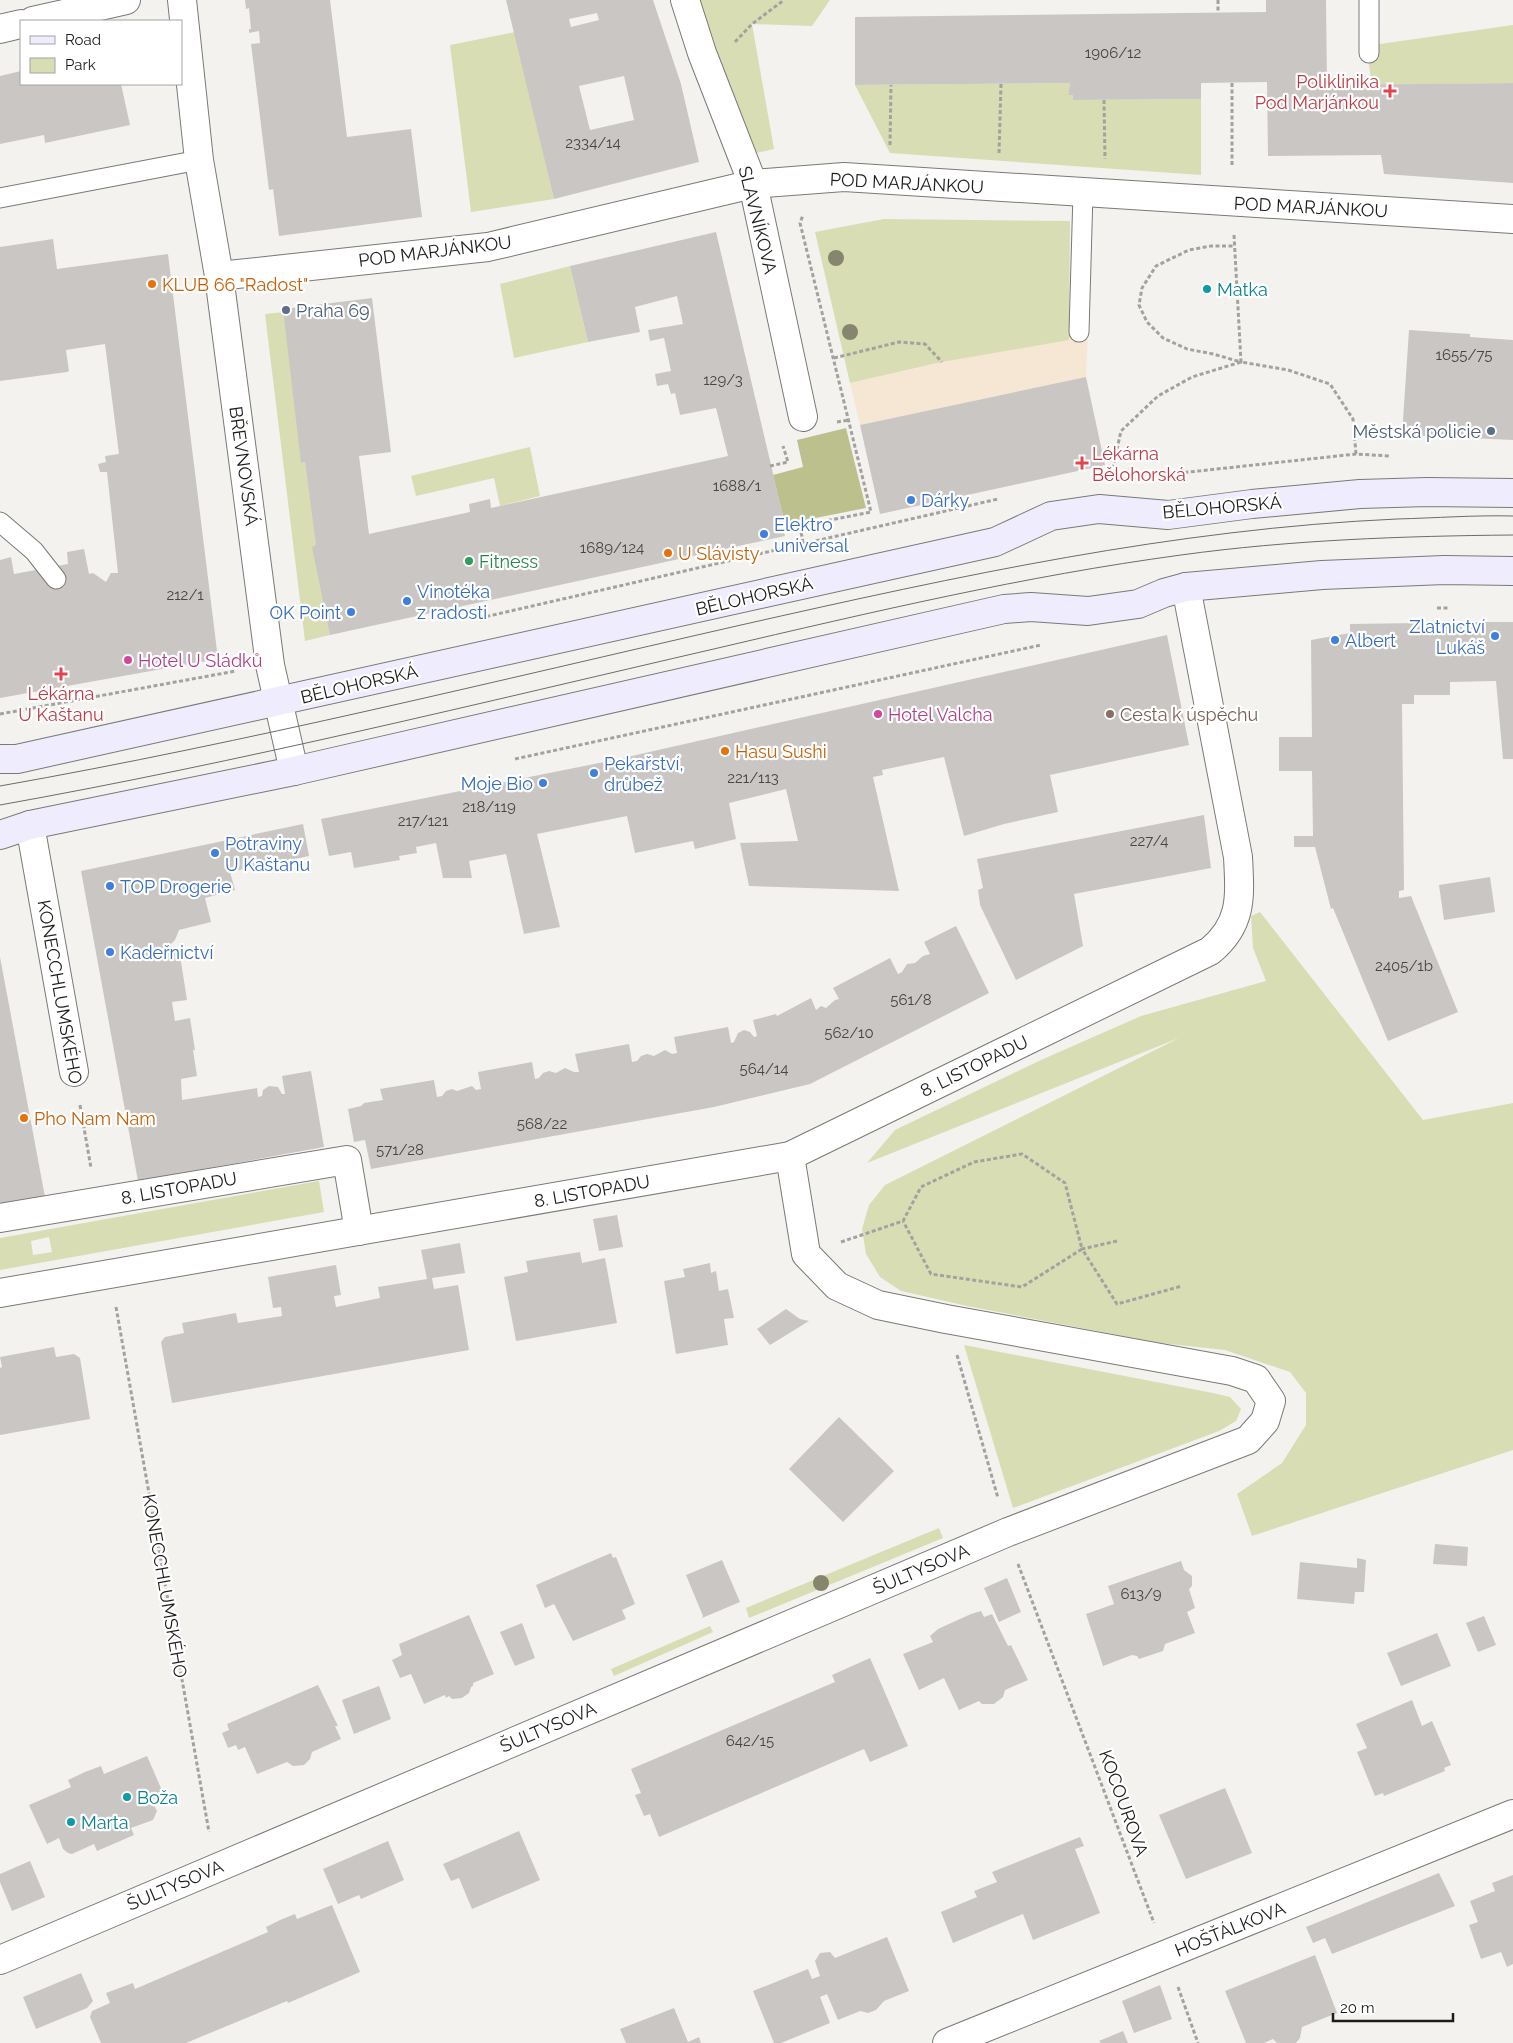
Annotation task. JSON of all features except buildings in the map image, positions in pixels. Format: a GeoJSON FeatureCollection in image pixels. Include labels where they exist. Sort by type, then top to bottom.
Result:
{"type":"FeatureCollection","features":[{"type":"Feature","properties":{"kind":"street"},"geometry":{"type":"LineString","coordinates":[[37,20],[126,0]]}},
{"type":"Feature","properties":{"kind":"street","name":"SLAVNÍKOVA"},"geometry":{"type":"LineString","coordinates":[[685,0],[709,71],[753,184],[802,417]]}},
{"type":"Feature","properties":{"kind":"street","name":"BŘEVNOVSKÁ"},"geometry":{"type":"LineString","coordinates":[[176,4],[178,20]]}},
{"type":"Feature","properties":{"kind":"street"},"geometry":{"type":"LineString","coordinates":[[0,29],[20,24]]}},
{"type":"Feature","properties":{"kind":"street","name":"BŘEVNOVSKÁ"},"geometry":{"type":"LineString","coordinates":[[182,45],[219,276],[269,655],[294,771]]}},
{"type":"Feature","properties":{"kind":"street","name":"POD MARJÁNKOU"},"geometry":{"type":"LineString","coordinates":[[219,276],[488,247],[753,184],[844,177],[1513,219]]}},
{"type":"Feature","properties":{"kind":"street","name":"BĚLOHORSKÁ"},"geometry":{"type":"LineString","coordinates":[[0,759],[17,759],[995,542],[1051,516],[1099,509],[1168,515],[1252,504],[1360,494],[1427,492],[1513,493]]}},
{"type":"Feature","properties":{"kind":"street"},"geometry":{"type":"LineString","coordinates":[[0,835],[30,824],[294,771],[1004,609],[1030,607],[1064,611],[1098,610],[1138,604],[1186,587],[1322,575],[1444,570],[1513,572]]}},
{"type":"Feature","properties":{"kind":"street","name":"8. LISTOPADU"},"geometry":{"type":"LineString","coordinates":[[0,1293],[790,1156],[1210,951],[1224,940],[1235,921],[1240,892],[1238,857],[1186,587]]}},
{"type":"Feature","properties":{"kind":"street","name":"KONECCHLUMSKÉHO"},"geometry":{"type":"LineString","coordinates":[[30,824],[74,1072]]}},
{"type":"Feature","properties":{"kind":"street"},"geometry":{"type":"LineString","coordinates":[[790,1156],[806,1254]]}},
{"type":"Feature","properties":{"kind":"street","name":"8. LISTOPADU"},"geometry":{"type":"LineString","coordinates":[[0,1218],[347,1160],[359,1231]]}},
{"type":"Feature","properties":{"kind":"street","name":"ŠULTYSOVA"},"geometry":{"type":"LineString","coordinates":[[0,1960],[999,1536],[1248,1440],[1265,1421],[1271,1401],[1256,1379],[1232,1371],[878,1305],[837,1286],[806,1254]]}},
{"type":"Feature","properties":{"kind":"street","name":"HOŠŤÁLKOVA"},"geometry":{"type":"LineString","coordinates":[[947,2043],[1513,1814]]}},
{"type":"Feature","properties":{"kind":"lane"},"geometry":{"type":"LineString","coordinates":[[1369,0],[1369,53]]}},
{"type":"Feature","properties":{"kind":"lane"},"geometry":{"type":"LineString","coordinates":[[0,198],[199,160]]}},
{"type":"Feature","properties":{"kind":"lane"},"geometry":{"type":"LineString","coordinates":[[1078,332],[1083,192]]}},
{"type":"Feature","properties":{"kind":"lane"},"geometry":{"type":"LineString","coordinates":[[0,522],[34,551],[56,579]]}},
{"type":"Feature","properties":{"kind":"path"},"geometry":{"type":"LineString","coordinates":[[709,71],[752,24],[784,0]]}},
{"type":"Feature","properties":{"kind":"path"},"geometry":{"type":"LineString","coordinates":[[1218,0],[1218,13]]}},
{"type":"Feature","properties":{"kind":"path"},"geometry":{"type":"LineString","coordinates":[[1232,83],[1232,167]]}},
{"type":"Feature","properties":{"kind":"path"},"geometry":{"type":"LineString","coordinates":[[999,160],[1001,84]]}},
{"type":"Feature","properties":{"kind":"path"},"geometry":{"type":"LineString","coordinates":[[890,153],[891,85]]}},
{"type":"Feature","properties":{"kind":"path"},"geometry":{"type":"LineString","coordinates":[[1104,100],[1106,168]]}},
{"type":"Feature","properties":{"kind":"path"},"geometry":{"type":"LineString","coordinates":[[802,544],[800,526],[871,512],[800,223],[806,208]]}},
{"type":"Feature","properties":{"kind":"path"},"geometry":{"type":"LineString","coordinates":[[1241,362],[1234,246],[1211,246],[1189,250],[1156,266],[1142,288],[1139,305],[1148,322],[1163,338],[1187,349],[1241,362],[1288,370],[1330,384],[1353,419],[1356,454]]}},
{"type":"Feature","properties":{"kind":"path"},"geometry":{"type":"LineString","coordinates":[[834,358],[898,342],[925,344],[942,362]]}},
{"type":"Feature","properties":{"kind":"path"},"geometry":{"type":"LineString","coordinates":[[1116,480],[1113,467],[1121,431],[1158,396],[1192,377],[1241,362]]}},
{"type":"Feature","properties":{"kind":"path"},"geometry":{"type":"LineString","coordinates":[[0,714],[240,671]]}},
{"type":"Feature","properties":{"kind":"path","name":"KONECCHLUMSKÉHO"},"geometry":{"type":"LineString","coordinates":[[74,1072],[91,1169]]}},
{"type":"Feature","properties":{"kind":"path"},"geometry":{"type":"LineString","coordinates":[[806,1254],[903,1221],[921,1187],[974,1162],[1022,1154],[1065,1183],[1082,1249],[1118,1304],[1182,1286]]}},
{"type":"Feature","properties":{"kind":"path"},"geometry":{"type":"LineString","coordinates":[[903,1221],[931,1274],[1022,1287],[1082,1249],[1117,1241]]}},
{"type":"Feature","properties":{"kind":"path","name":"KONECCHLUMSKÉHO"},"geometry":{"type":"LineString","coordinates":[[115,1305],[216,1867]]}},
{"type":"Feature","properties":{"kind":"path"},"geometry":{"type":"LineString","coordinates":[[957,1356],[991,1477]]}},
{"type":"Feature","properties":{"kind":"path","name":"KOCOUROVA"},"geometry":{"type":"LineString","coordinates":[[1022,1573],[1198,2043]]}},
{"type":"Feature","properties":{"kind":"shaded area"},"geometry":{"type":"Polygon","coordinates":[[[1088,330],[1086,377],[860,425],[850,383],[1088,330]]]}},
{"type":"Feature","properties":{"kind":"green space"},"geometry":{"type":"Polygon","coordinates":[[[685,0],[830,0],[812,26],[752,24],[774,149],[742,156],[685,0]]]}},
{"type":"Feature","properties":{"kind":"green space"},"geometry":{"type":"Polygon","coordinates":[[[1513,25],[1513,83],[1372,85],[1366,46],[1513,25]]]}},
{"type":"Feature","properties":{"kind":"green space"},"geometry":{"type":"Polygon","coordinates":[[[515,32],[554,199],[471,212],[450,45],[515,32]]]}},
{"type":"Feature","properties":{"kind":"green space"},"geometry":{"type":"Polygon","coordinates":[[[1070,83],[1068,95],[1073,95],[1073,100],[1201,99],[1201,175],[890,153],[855,85],[1070,83]]]}},
{"type":"Feature","properties":{"kind":"green space"},"geometry":{"type":"Polygon","coordinates":[[[884,219],[1070,221],[1069,340],[942,362],[850,383],[815,232],[884,219]]]}},
{"type":"Feature","properties":{"kind":"green space"},"geometry":{"type":"Polygon","coordinates":[[[570,266],[588,342],[514,358],[500,284],[570,266]]]}},
{"type":"Feature","properties":{"kind":"green space"},"geometry":{"type":"Polygon","coordinates":[[[284,312],[302,463],[305,462],[330,635],[305,641],[265,314],[284,312]]]}},
{"type":"Feature","properties":{"kind":"green space"},"geometry":{"type":"Polygon","coordinates":[[[846,428],[866,508],[785,524],[773,475],[803,467],[797,440],[846,428]]]}},
{"type":"Feature","properties":{"kind":"green space"},"geometry":{"type":"Polygon","coordinates":[[[530,447],[540,496],[500,506],[494,478],[416,496],[411,476],[530,447]]]}},
{"type":"Feature","properties":{"kind":"green space"},"geometry":{"type":"Polygon","coordinates":[[[1260,912],[1423,1120],[1513,1103],[1513,1450],[1252,1536],[1237,1494],[1282,1463],[1306,1425],[1306,1393],[1290,1372],[1225,1350],[1160,1343],[967,1306],[901,1291],[880,1277],[866,1254],[862,1229],[869,1205],[885,1185],[1179,1038],[867,1163],[895,1130],[1041,1060],[1141,1016],[1266,981],[1253,948],[1251,916],[1260,912]]]}},
{"type":"Feature","properties":{"kind":"green space"},"geometry":{"type":"Polygon","coordinates":[[[319,1181],[324,1212],[0,1270],[0,1238],[319,1181]],[[49,1237],[31,1241],[33,1255],[52,1252],[49,1237]]]}},
{"type":"Feature","properties":{"kind":"green space"},"geometry":{"type":"Polygon","coordinates":[[[964,1345],[1213,1393],[1230,1397],[1241,1409],[1236,1421],[1219,1431],[1013,1508],[964,1345]]]}},
{"type":"Feature","properties":{"kind":"green space"},"geometry":{"type":"Polygon","coordinates":[[[939,1528],[943,1538],[749,1618],[746,1608],[939,1528]]]}},
{"type":"Feature","properties":{"kind":"green space"},"geometry":{"type":"Polygon","coordinates":[[[710,1626],[713,1632],[614,1676],[611,1669],[710,1626]]]}},
{"type":"Feature","properties":{"kind":"tram line"},"geometry":{"type":"LineString","coordinates":[[0,786],[186,750],[904,589],[1067,557],[1231,533],[1314,524],[1469,516],[1513,516]]}},
{"type":"Feature","properties":{"kind":"tram line"},"geometry":{"type":"LineString","coordinates":[[0,805],[270,751],[891,608],[1064,573],[1181,555],[1305,542],[1430,536],[1513,535]]}},
{"type":"Feature","properties":{"kind":"place","name":"Poliklinika Pod Marjánkou"},"geometry":{"type":"Point","coordinates":[1390,91]}},
{"type":"Feature","properties":{"kind":"place","name":"KLUB 66 \"Radost\""},"geometry":{"type":"Point","coordinates":[152,284]}},
{"type":"Feature","properties":{"kind":"place","name":"Matka"},"geometry":{"type":"Point","coordinates":[1207,289]}},
{"type":"Feature","properties":{"kind":"place","name":"Praha 69"},"geometry":{"type":"Point","coordinates":[286,310]}},
{"type":"Feature","properties":{"kind":"place","name":"Městská policie"},"geometry":{"type":"Point","coordinates":[1491,431]}},
{"type":"Feature","properties":{"kind":"place","name":"Lékárna Bělohorská"},"geometry":{"type":"Point","coordinates":[1082,463]}},
{"type":"Feature","properties":{"kind":"place","name":"Dárky"},"geometry":{"type":"Point","coordinates":[911,500]}},
{"type":"Feature","properties":{"kind":"place","name":"Elektro universal"},"geometry":{"type":"Point","coordinates":[764,534]}},
{"type":"Feature","properties":{"kind":"place","name":"U Slávisty"},"geometry":{"type":"Point","coordinates":[668,553]}},
{"type":"Feature","properties":{"kind":"place","name":"Fitness"},"geometry":{"type":"Point","coordinates":[469,561]}},
{"type":"Feature","properties":{"kind":"place","name":"Vinotéka z radosti"},"geometry":{"type":"Point","coordinates":[407,601]}},
{"type":"Feature","properties":{"kind":"place","name":"OK Point"},"geometry":{"type":"Point","coordinates":[351,612]}},
{"type":"Feature","properties":{"kind":"place","name":"Zlatnictví Lukáš"},"geometry":{"type":"Point","coordinates":[1495,636]}},
{"type":"Feature","properties":{"kind":"place","name":"Albert"},"geometry":{"type":"Point","coordinates":[1335,640]}},
{"type":"Feature","properties":{"kind":"place","name":"Hotel U Sládků"},"geometry":{"type":"Point","coordinates":[128,660]}},
{"type":"Feature","properties":{"kind":"place","name":"Lékárna U Kaštanu"},"geometry":{"type":"Point","coordinates":[61,674]}},
{"type":"Feature","properties":{"kind":"place","name":"Hotel Valcha"},"geometry":{"type":"Point","coordinates":[878,714]}},
{"type":"Feature","properties":{"kind":"place","name":"Cesta k úspěchu"},"geometry":{"type":"Point","coordinates":[1110,714]}},
{"type":"Feature","properties":{"kind":"place","name":"Hasu Sushi"},"geometry":{"type":"Point","coordinates":[725,751]}},
{"type":"Feature","properties":{"kind":"place","name":"Pekařství, drůbež"},"geometry":{"type":"Point","coordinates":[594,773]}},
{"type":"Feature","properties":{"kind":"place","name":"Moje Bio"},"geometry":{"type":"Point","coordinates":[543,783]}},
{"type":"Feature","properties":{"kind":"place","name":"Potraviny U Kaštanu"},"geometry":{"type":"Point","coordinates":[215,853]}},
{"type":"Feature","properties":{"kind":"place","name":"TOP Drogerie"},"geometry":{"type":"Point","coordinates":[110,886]}},
{"type":"Feature","properties":{"kind":"place","name":"Kadeřnictví"},"geometry":{"type":"Point","coordinates":[110,952]}},
{"type":"Feature","properties":{"kind":"place","name":"Pho Nam Nam"},"geometry":{"type":"Point","coordinates":[24,1118]}},
{"type":"Feature","properties":{"kind":"place","name":"Boža"},"geometry":{"type":"Point","coordinates":[127,1797]}},
{"type":"Feature","properties":{"kind":"place","name":"Marta"},"geometry":{"type":"Point","coordinates":[71,1822]}}]}
